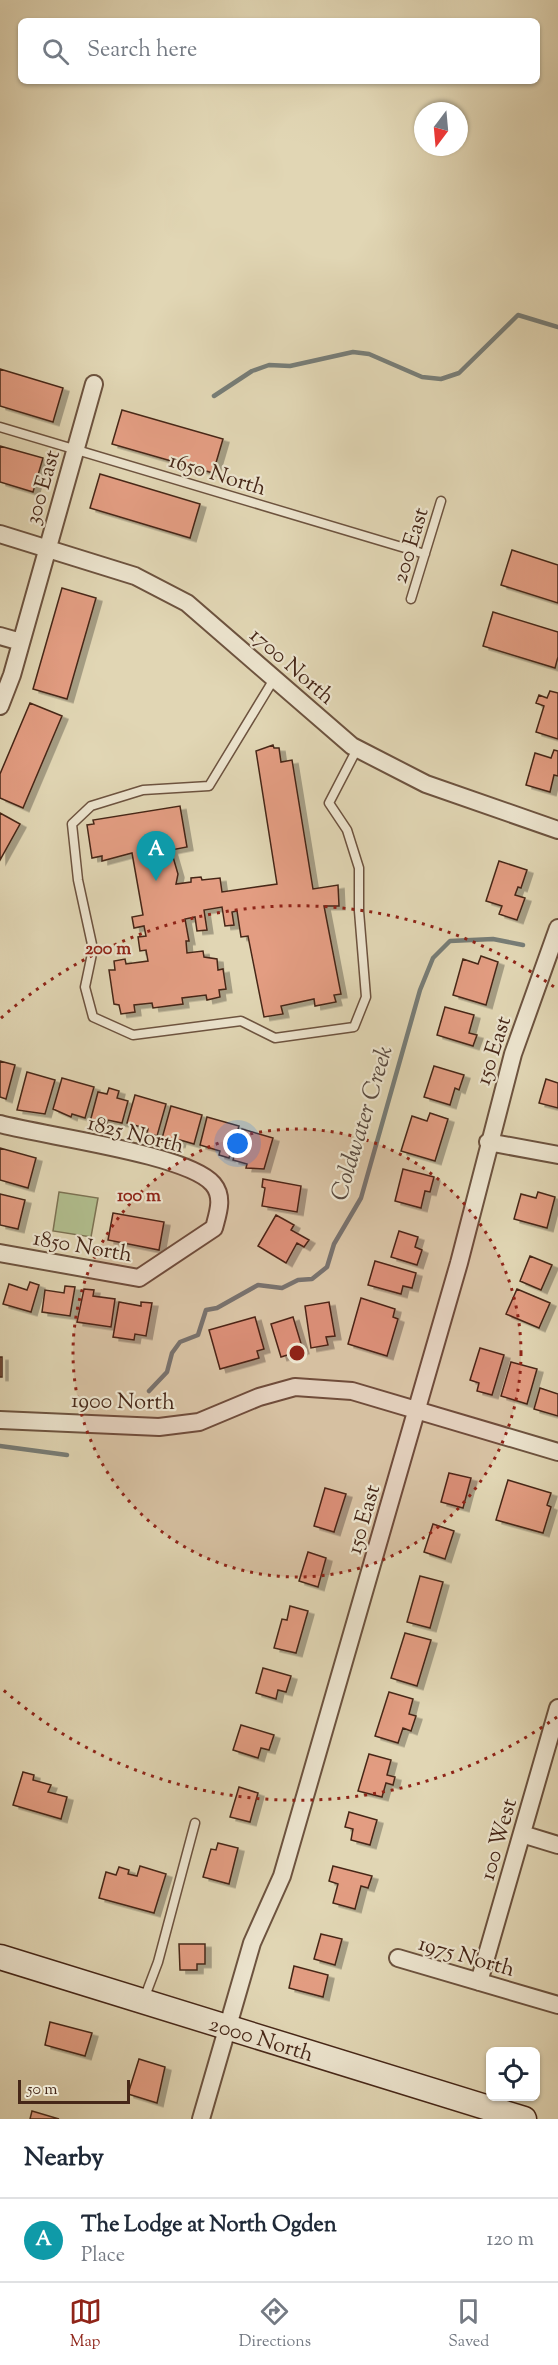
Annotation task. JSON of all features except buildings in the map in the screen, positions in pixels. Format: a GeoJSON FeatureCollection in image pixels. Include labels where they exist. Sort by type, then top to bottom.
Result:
{"type":"FeatureCollection","features":[{"type":"Feature","properties":{"kind":"street","name":"300 East"},"geometry":{"type":"LineString","coordinates":[[0,706],[21,642],[94,384]]}},
{"type":"Feature","properties":{"kind":"street","name":"1700 North"},"geometry":{"type":"LineString","coordinates":[[0,534],[135,576],[187,603],[357,749],[426,784],[558,830]]}},
{"type":"Feature","properties":{"kind":"street"},"geometry":{"type":"LineString","coordinates":[[0,636],[21,642]]}},
{"type":"Feature","properties":{"kind":"street","name":"150 East"},"geometry":{"type":"LineString","coordinates":[[201,2119],[252,1943],[282,1876],[459,1263],[488,1143],[513,1054],[558,928]]}},
{"type":"Feature","properties":{"kind":"street","name":"1825 North"},"geometry":{"type":"LineString","coordinates":[[0,1124],[129,1151],[184,1167],[212,1184],[220,1203],[214,1228]]}},
{"type":"Feature","properties":{"kind":"street"},"geometry":{"type":"LineString","coordinates":[[488,1143],[558,1155]]}},
{"type":"Feature","properties":{"kind":"street","name":"1850 North"},"geometry":{"type":"LineString","coordinates":[[0,1253],[139,1278],[214,1228]]}},
{"type":"Feature","properties":{"kind":"street","name":"1900 North"},"geometry":{"type":"LineString","coordinates":[[0,1420],[159,1427],[199,1422],[259,1397],[295,1387],[352,1391],[558,1452]]}},
{"type":"Feature","properties":{"kind":"street","name":"100 West"},"geometry":{"type":"LineString","coordinates":[[479,1982],[558,1708]]}},
{"type":"Feature","properties":{"kind":"street"},"geometry":{"type":"LineString","coordinates":[[522,1834],[558,1845]]}},
{"type":"Feature","properties":{"kind":"street","name":"2000 North"},"geometry":{"type":"LineString","coordinates":[[0,1957],[524,2119]]}},
{"type":"Feature","properties":{"kind":"street","name":"1975 North"},"geometry":{"type":"LineString","coordinates":[[398,1958],[558,2005]]}},
{"type":"Feature","properties":{"kind":"lane","name":"1650 North"},"geometry":{"type":"LineString","coordinates":[[0,427],[425,554]]}},
{"type":"Feature","properties":{"kind":"lane","name":"200 East"},"geometry":{"type":"LineString","coordinates":[[411,599],[441,501]]}},
{"type":"Feature","properties":{"kind":"lane"},"geometry":{"type":"LineString","coordinates":[[274,679],[209,786],[143,790],[91,806],[72,824],[78,880],[93,949],[85,987],[93,1017],[133,1035],[241,1021],[275,1038],[354,1027],[366,997],[359,911],[359,868],[347,830],[329,802],[357,749]]}},
{"type":"Feature","properties":{"kind":"lane"},"geometry":{"type":"LineString","coordinates":[[142,2002],[158,1962],[195,1823]]}},
{"type":"Feature","properties":{"kind":"green space"},"geometry":{"type":"Polygon","coordinates":[[[59,1192],[98,1198],[91,1237],[53,1231],[59,1192]]]}},
{"type":"Feature","properties":{"kind":"waterway"},"geometry":{"type":"LineString","coordinates":[[214,396],[252,371],[269,365],[290,366],[353,352],[369,354],[422,377],[441,379],[459,373],[518,315],[558,327]]}},
{"type":"Feature","properties":{"kind":"waterway","name":"Coldwater Creek"},"geometry":{"type":"LineString","coordinates":[[149,1391],[167,1372],[172,1353],[180,1342],[198,1335],[206,1310],[217,1308],[258,1285],[282,1288],[298,1280],[312,1279],[327,1267],[334,1244],[361,1198],[420,990],[433,958],[450,941],[493,939],[523,945]]}},
{"type":"Feature","properties":{"kind":"waterway","name":"Coldwater Creek"},"geometry":{"type":"LineString","coordinates":[[0,1446],[67,1455]]}},
{"type":"Feature","properties":{"kind":"place","name":"The Lodge at North Ogden"},"geometry":{"type":"Point","coordinates":[156,881]}}]}
